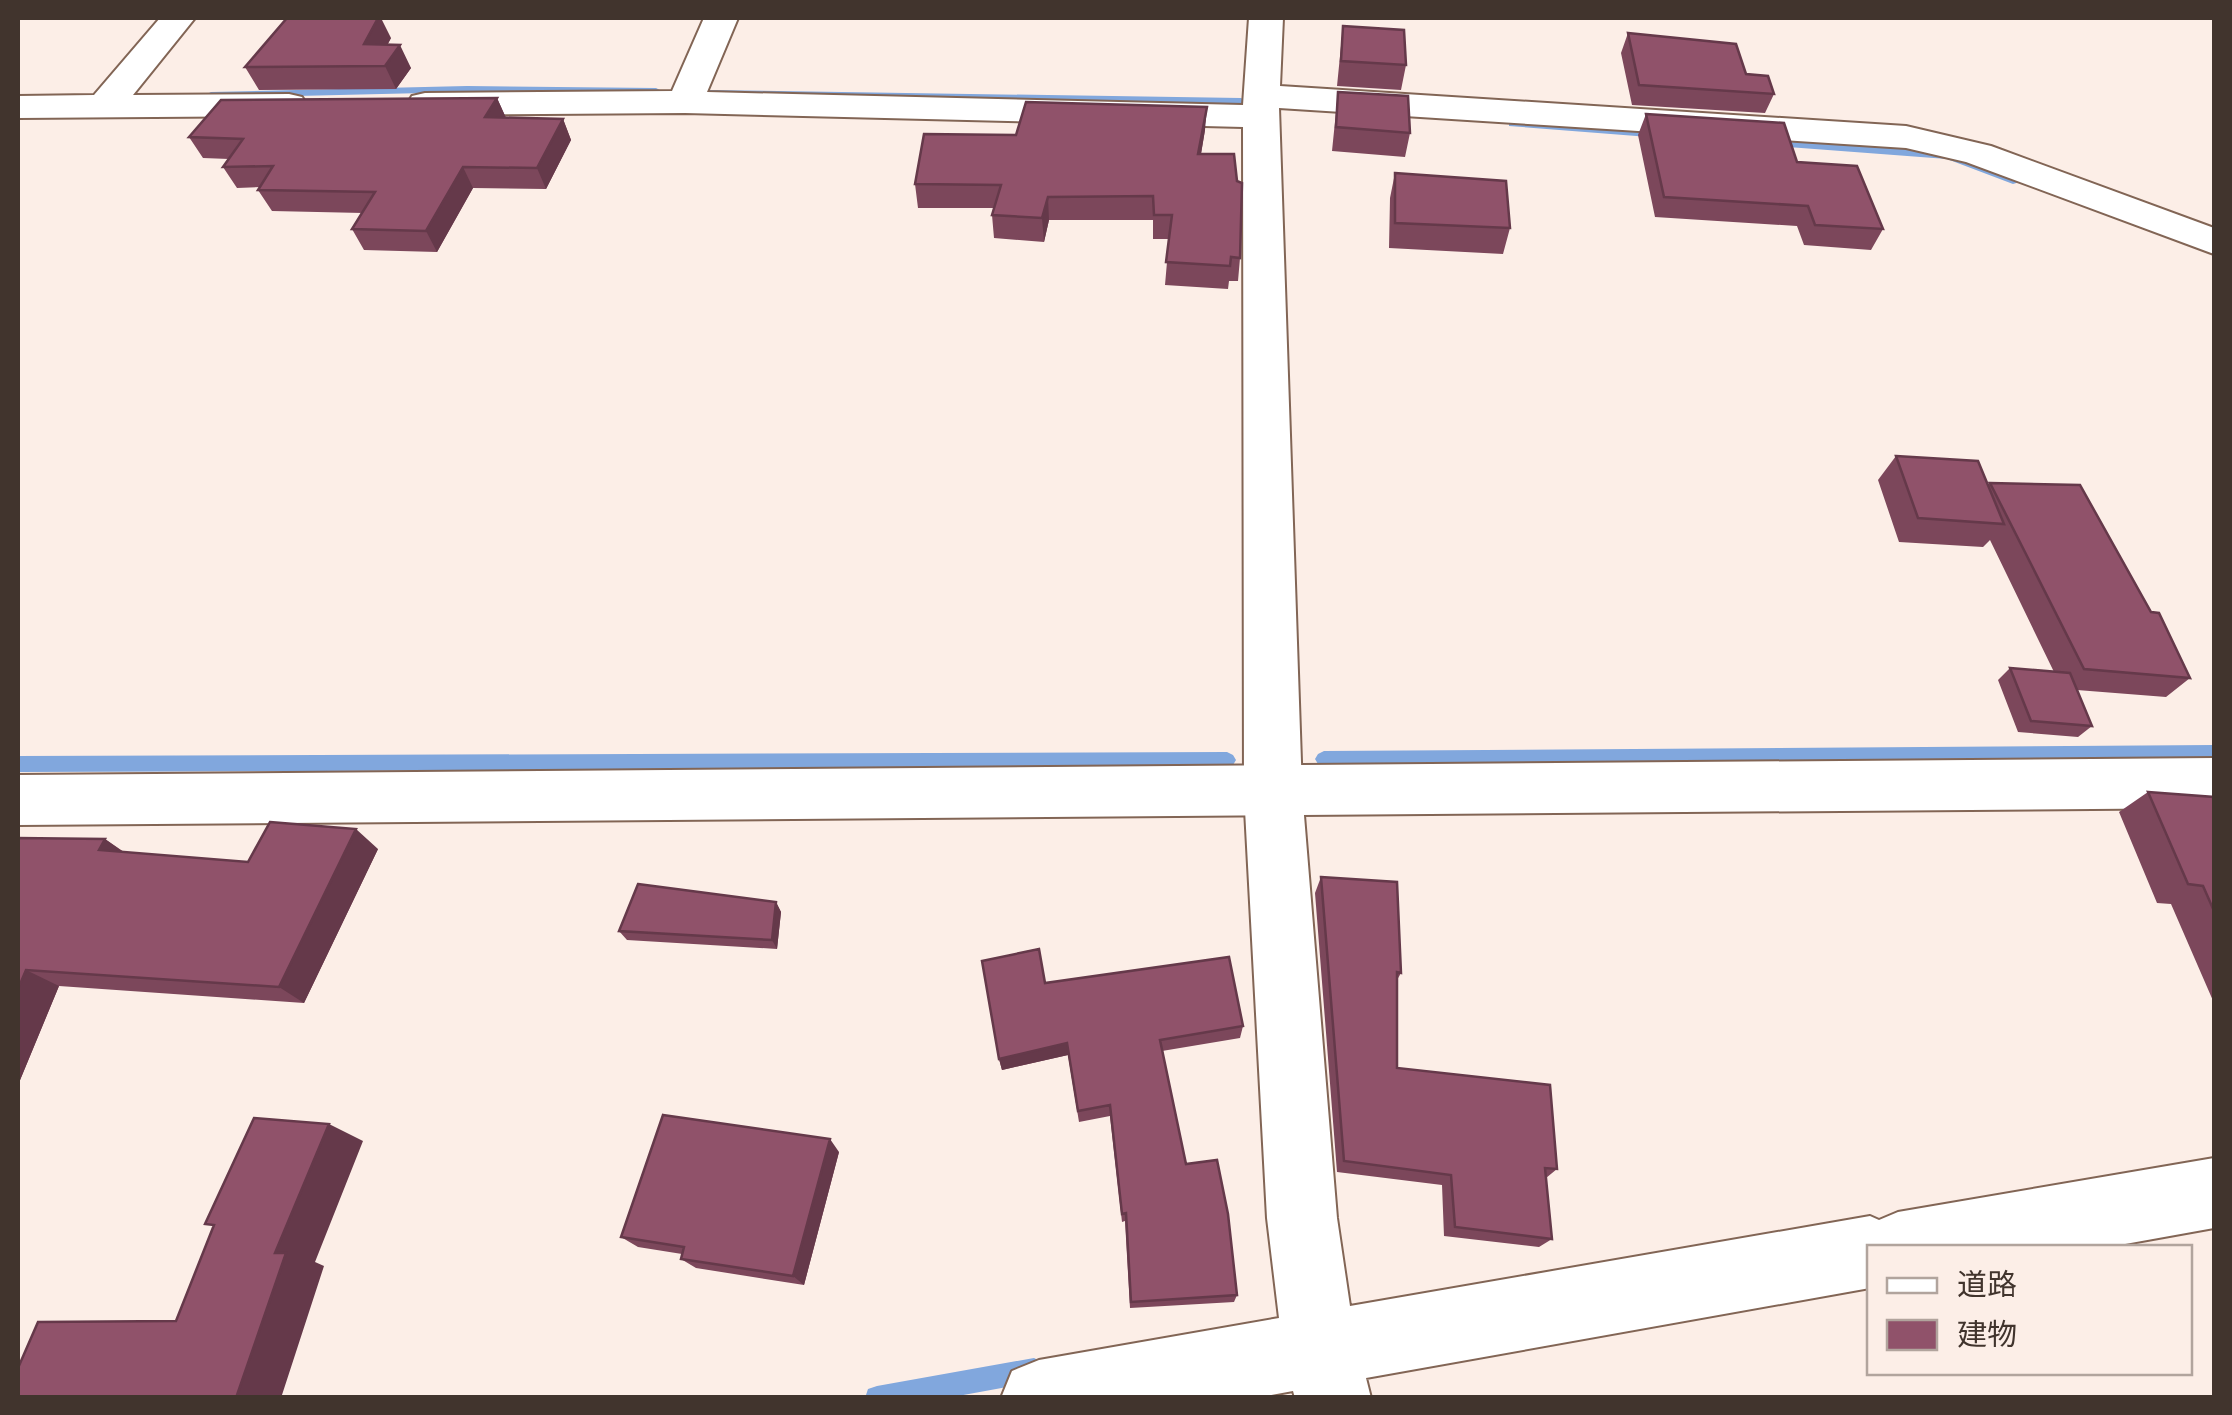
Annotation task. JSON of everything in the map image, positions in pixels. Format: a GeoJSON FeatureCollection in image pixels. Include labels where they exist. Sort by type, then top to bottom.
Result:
{"type":"FeatureCollection","features":[{"type":"Feature","properties":{"kind":"street"},"geometry":{"type":"LineString","coordinates":[[104,107],[178,18]]}},
{"type":"Feature","properties":{"kind":"street"},"geometry":{"type":"LineString","coordinates":[[684,102],[721,18]]}},
{"type":"Feature","properties":{"kind":"street"},"geometry":{"type":"LineString","coordinates":[[1266,18],[1261,106],[1273,791],[1302,1218],[1322,1343]]}},
{"type":"Feature","properties":{"kind":"street"},"geometry":{"type":"LineString","coordinates":[[394,104],[1261,106],[1906,137],[1978,154],[2214,242]]}},
{"type":"Feature","properties":{"kind":"street"},"geometry":{"type":"LineString","coordinates":[[18,107],[317,105]]}},
{"type":"Feature","properties":{"kind":"street"},"geometry":{"type":"LineString","coordinates":[[18,800],[2214,784]]}},
{"type":"Feature","properties":{"kind":"street"},"geometry":{"type":"LineString","coordinates":[[1915,1245],[2214,1193]]}},
{"type":"Feature","properties":{"kind":"street"},"geometry":{"type":"LineString","coordinates":[[1039,1398],[1322,1343],[1867,1252]]}},
{"type":"Feature","properties":{"kind":"building"},"geometry":{"type":"Polygon","coordinates":[[[287,18],[378,18],[364,44],[400,45],[385,66],[245,67],[287,18]]]}},
{"type":"Feature","properties":{"kind":"building"},"geometry":{"type":"Polygon","coordinates":[[[1343,26],[1404,30],[1406,65],[1341,61],[1343,26]]]}},
{"type":"Feature","properties":{"kind":"building"},"geometry":{"type":"Polygon","coordinates":[[[1628,33],[1736,44],[1746,74],[1768,76],[1774,94],[1639,85],[1628,33]]]}},
{"type":"Feature","properties":{"kind":"building"},"geometry":{"type":"Polygon","coordinates":[[[1338,92],[1408,96],[1410,133],[1336,127],[1338,92]]]}},
{"type":"Feature","properties":{"kind":"building"},"geometry":{"type":"Polygon","coordinates":[[[497,98],[485,117],[563,119],[537,168],[463,167],[426,231],[352,229],[375,192],[258,190],[273,166],[223,167],[243,139],[189,137],[221,100],[497,98]]]}},
{"type":"Feature","properties":{"kind":"building"},"geometry":{"type":"Polygon","coordinates":[[[1026,102],[1207,107],[1198,154],[1234,154],[1237,181],[1242,183],[1240,258],[1231,257],[1230,266],[1166,262],[1172,215],[1154,215],[1153,196],[1048,197],[1042,218],[992,215],[1001,185],[915,184],[924,134],[1016,135],[1026,102]]]}},
{"type":"Feature","properties":{"kind":"building"},"geometry":{"type":"Polygon","coordinates":[[[1646,114],[1784,123],[1797,162],[1857,166],[1883,229],[1815,225],[1808,206],[1664,197],[1646,114]]]}},
{"type":"Feature","properties":{"kind":"building"},"geometry":{"type":"Polygon","coordinates":[[[1395,173],[1506,181],[1510,228],[1395,223],[1395,173]]]}},
{"type":"Feature","properties":{"kind":"building"},"geometry":{"type":"Polygon","coordinates":[[[1896,456],[1978,461],[2004,524],[1918,518],[1896,456]]]}},
{"type":"Feature","properties":{"kind":"building"},"geometry":{"type":"Polygon","coordinates":[[[1990,483],[2080,485],[2151,612],[2159,613],[2190,678],[2084,669],[1990,483]]]}},
{"type":"Feature","properties":{"kind":"building"},"geometry":{"type":"Polygon","coordinates":[[[2010,668],[2070,673],[2092,726],[2031,721],[2010,668]]]}},
{"type":"Feature","properties":{"kind":"building"},"geometry":{"type":"Polygon","coordinates":[[[2148,792],[2214,797],[2214,911],[2203,886],[2188,884],[2148,792]]]}},
{"type":"Feature","properties":{"kind":"building"},"geometry":{"type":"Polygon","coordinates":[[[270,822],[356,829],[279,987],[26,970],[18,989],[18,838],[105,839],[99,850],[248,862],[270,822]]]}},
{"type":"Feature","properties":{"kind":"building"},"geometry":{"type":"Polygon","coordinates":[[[1321,877],[1397,882],[1401,973],[1397,972],[1397,1068],[1550,1085],[1557,1169],[1545,1168],[1552,1239],[1455,1227],[1451,1175],[1344,1161],[1321,877]]]}},
{"type":"Feature","properties":{"kind":"building"},"geometry":{"type":"Polygon","coordinates":[[[638,884],[776,902],[772,940],[619,931],[638,884]]]}},
{"type":"Feature","properties":{"kind":"building"},"geometry":{"type":"Polygon","coordinates":[[[1039,949],[1045,983],[1229,957],[1243,1026],[1160,1040],[1186,1164],[1217,1160],[1237,1295],[1131,1302],[1126,1213],[1122,1214],[1110,1105],[1078,1111],[1067,1043],[999,1059],[982,961],[1039,949]]]}},
{"type":"Feature","properties":{"kind":"building"},"geometry":{"type":"Polygon","coordinates":[[[663,1115],[830,1139],[793,1276],[681,1259],[684,1247],[621,1237],[663,1115]]]}},
{"type":"Feature","properties":{"kind":"building"},"geometry":{"type":"Polygon","coordinates":[[[254,1118],[329,1124],[275,1253],[286,1253],[236,1398],[18,1398],[18,1368],[38,1322],[176,1321],[214,1225],[205,1224],[254,1118]]]}},
{"type":"Feature","properties":{"kind":"waterway"},"geometry":{"type":"LineString","coordinates":[[211,95],[467,89],[656,91]]}},
{"type":"Feature","properties":{"kind":"waterway"},"geometry":{"type":"LineString","coordinates":[[713,92],[1241,101]]}},
{"type":"Feature","properties":{"kind":"waterway"},"geometry":{"type":"LineString","coordinates":[[1513,123],[1662,134]]}},
{"type":"Feature","properties":{"kind":"waterway"},"geometry":{"type":"LineString","coordinates":[[1767,142],[1949,156],[2017,181]]}},
{"type":"Feature","properties":{"kind":"waterway"},"geometry":{"type":"LineString","coordinates":[[1324,759],[2214,753]]}},
{"type":"Feature","properties":{"kind":"waterway"},"geometry":{"type":"LineString","coordinates":[[18,764],[1227,760]]}},
{"type":"Feature","properties":{"kind":"waterway"},"geometry":{"type":"LineString","coordinates":[[877,1398],[1034,1370]]}}]}
